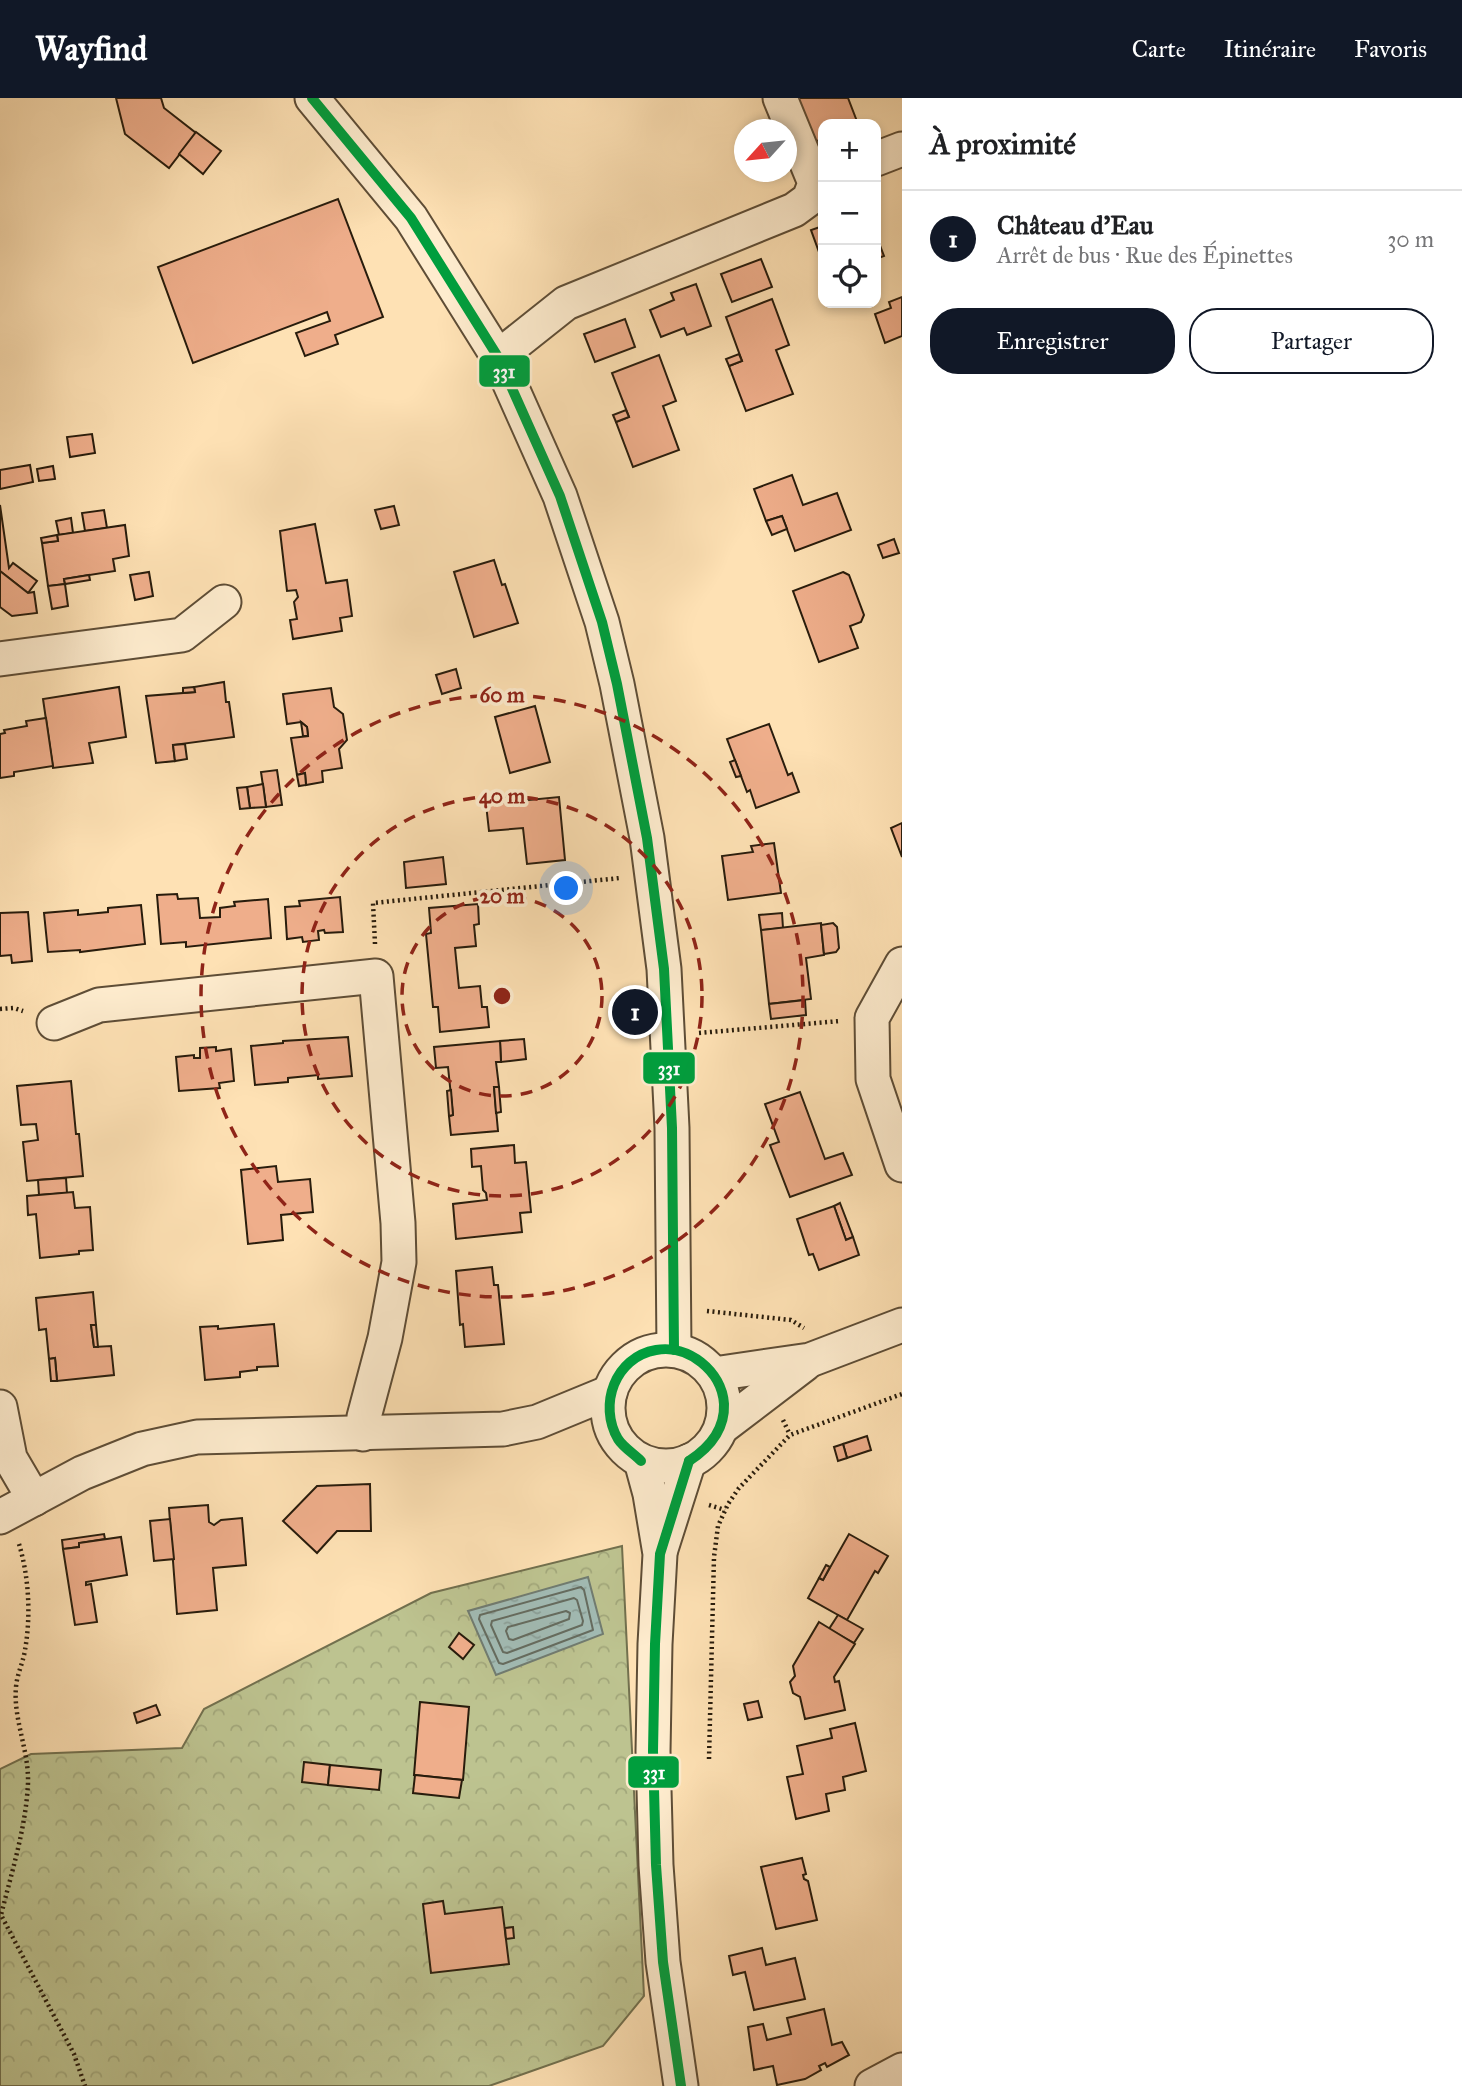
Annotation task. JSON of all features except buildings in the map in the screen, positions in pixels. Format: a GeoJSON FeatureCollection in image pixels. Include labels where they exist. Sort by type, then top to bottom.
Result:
{"type":"FeatureCollection","features":[{"type":"Feature","properties":{"kind":"street"},"geometry":{"type":"LineString","coordinates":[[312,98],[411,218],[498,357],[560,496],[602,622],[617,684],[653,875],[664,969],[672,1128],[674,1350]]}},
{"type":"Feature","properties":{"kind":"street"},"geometry":{"type":"LineString","coordinates":[[780,98],[818,179]]}},
{"type":"Feature","properties":{"kind":"street"},"geometry":{"type":"LineString","coordinates":[[881,157],[902,149]]}},
{"type":"Feature","properties":{"kind":"street"},"geometry":{"type":"LineString","coordinates":[[498,357],[566,303],[794,210],[809,200],[818,182]]}},
{"type":"Feature","properties":{"kind":"street"},"geometry":{"type":"LineString","coordinates":[[0,659],[182,635],[224,602]]}},
{"type":"Feature","properties":{"kind":"street"},"geometry":{"type":"LineString","coordinates":[[902,964],[872,1018],[873,1079],[902,1165]]}},
{"type":"Feature","properties":{"kind":"street"},"geometry":{"type":"LineString","coordinates":[[54,1023],[99,1005],[376,976],[398,1223],[399,1262],[385,1338],[364,1417],[363,1434]]}},
{"type":"Feature","properties":{"kind":"street"},"geometry":{"type":"LineString","coordinates":[[713,1374],[819,1357],[902,1325]]}},
{"type":"Feature","properties":{"kind":"street"},"geometry":{"type":"LineString","coordinates":[[721,1427],[723,1399],[713,1374],[698,1359],[674,1350],[652,1351],[633,1359],[620,1372],[610,1392],[608,1412],[611,1428],[617,1439],[629,1453],[641,1461],[663,1466],[689,1461],[704,1451],[721,1427],[819,1357]]}},
{"type":"Feature","properties":{"kind":"street"},"geometry":{"type":"LineString","coordinates":[[1,1516],[82,1473],[142,1449],[197,1437],[503,1429],[537,1422],[610,1392]]}},
{"type":"Feature","properties":{"kind":"street"},"geometry":{"type":"LineString","coordinates":[[0,1407],[10,1458],[34,1499]]}},
{"type":"Feature","properties":{"kind":"street"},"geometry":{"type":"LineString","coordinates":[[537,1422],[617,1439]]}},
{"type":"Feature","properties":{"kind":"street"},"geometry":{"type":"LineString","coordinates":[[641,1461],[650,1494],[660,1554],[654,1644],[656,1865],[663,1962],[681,2086]]}},
{"type":"Feature","properties":{"kind":"street"},"geometry":{"type":"LineString","coordinates":[[660,1554],[689,1461]]}},
{"type":"Feature","properties":{"kind":"street"},"geometry":{"type":"LineString","coordinates":[[872,2086],[902,2070]]}},
{"type":"Feature","properties":{"kind":"path"},"geometry":{"type":"LineString","coordinates":[[376,976],[373,903],[653,875]]}},
{"type":"Feature","properties":{"kind":"path"},"geometry":{"type":"LineString","coordinates":[[698,1033],[872,1018]]}},
{"type":"Feature","properties":{"kind":"path"},"geometry":{"type":"LineString","coordinates":[[674,1312],[726,1311],[791,1320],[808,1330],[819,1357]]}},
{"type":"Feature","properties":{"kind":"path"},"geometry":{"type":"LineString","coordinates":[[709,1759],[714,1557],[718,1526],[728,1504],[774,1449],[790,1435],[902,1394]]}},
{"type":"Feature","properties":{"kind":"path"},"geometry":{"type":"LineString","coordinates":[[1,1516],[15,1531],[21,1550],[29,1622],[15,1689],[19,1732],[26,1751],[28,1782],[21,1836],[1,1915],[74,2054],[85,2086]]}},
{"type":"Feature","properties":{"kind":"green space"},"geometry":{"type":"Polygon","coordinates":[[[622,1546],[644,1996],[603,2046],[489,2086],[0,2086],[0,1769],[31,1754],[182,1748],[204,1709],[431,1593],[622,1546]]]}},
{"type":"Feature","properties":{"kind":"water"},"geometry":{"type":"Polygon","coordinates":[[[588,1577],[603,1634],[496,1675],[468,1611],[588,1577]]]}},
{"type":"Feature","properties":{"kind":"transit line","name":"331"},"geometry":{"type":"LineString","coordinates":[[312,98],[411,218],[498,357],[560,496],[602,622],[647,838],[664,969],[672,1128],[674,1350]]}},
{"type":"Feature","properties":{"kind":"transit line","name":"331"},"geometry":{"type":"LineString","coordinates":[[641,1461],[618,1439],[612,1426],[610,1398],[614,1384],[630,1362],[642,1354],[668,1349],[680,1351],[701,1362],[710,1371],[722,1392],[724,1413],[719,1430],[709,1444],[689,1461]]}},
{"type":"Feature","properties":{"kind":"transit line","name":"331"},"geometry":{"type":"LineString","coordinates":[[681,2086],[663,1962],[656,1865],[653,1751],[660,1554],[689,1461]]}},
{"type":"Feature","properties":{"kind":"place","name":"Château d'Eau"},"geometry":{"type":"Point","coordinates":[635,1012]}}]}
